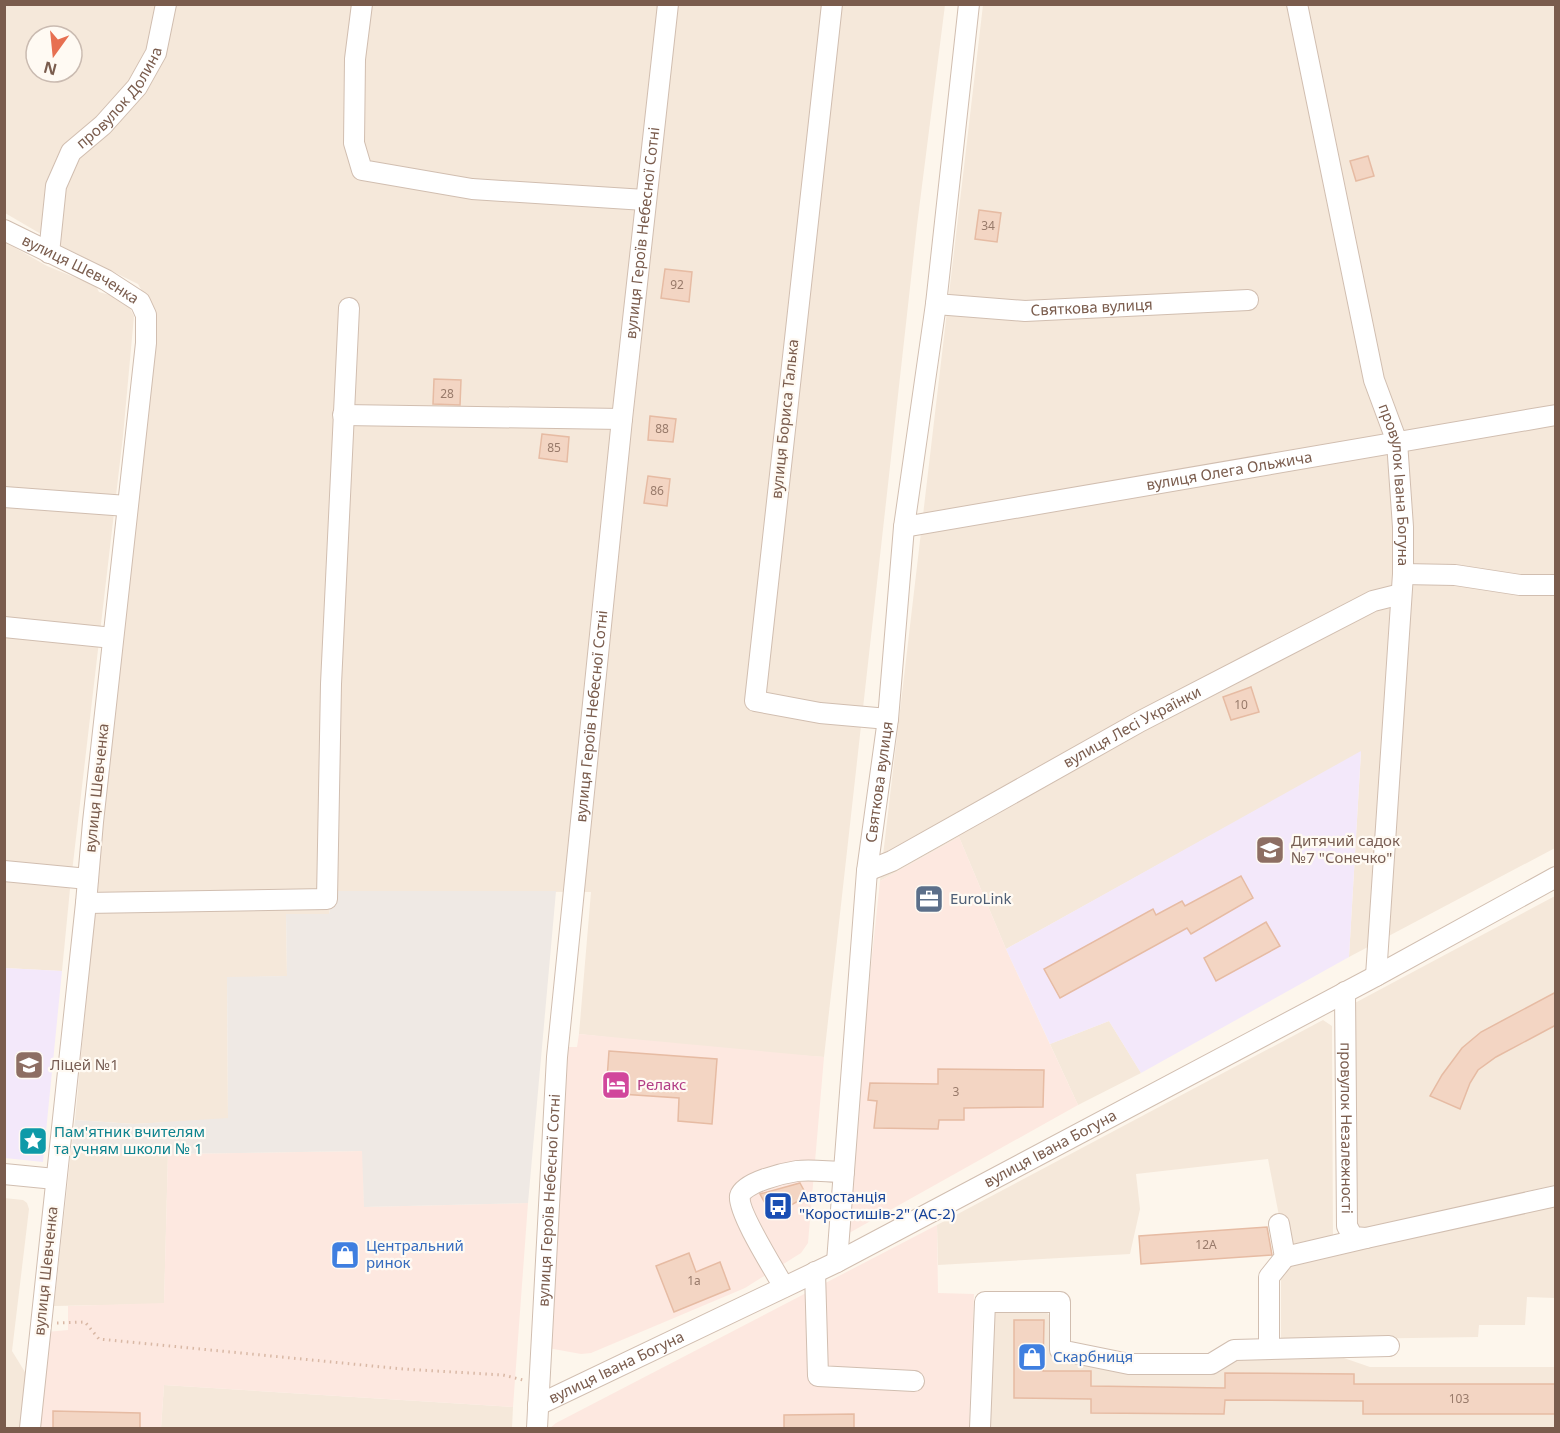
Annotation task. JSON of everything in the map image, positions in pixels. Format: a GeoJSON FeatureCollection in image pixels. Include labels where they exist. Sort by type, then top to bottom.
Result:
{"type":"FeatureCollection","features":[{"type":"Feature","properties":{"kind":"street","name":"провулок Долина"},"geometry":{"type":"LineString","coordinates":[[49,253],[56,186],[71,153],[103,125],[137,87],[156,53],[166,4]]}},
{"type":"Feature","properties":{"kind":"street"},"geometry":{"type":"LineString","coordinates":[[362,4],[355,58],[354,143],[363,170],[472,189],[645,200]]}},
{"type":"Feature","properties":{"kind":"street","name":"вулиця Героїв Небесної Сотні"},"geometry":{"type":"LineString","coordinates":[[537,1428],[557,1057],[645,200],[668,4]]}},
{"type":"Feature","properties":{"kind":"street","name":"вулиця Бориса Талька"},"geometry":{"type":"LineString","coordinates":[[832,4],[755,701],[820,713],[888,719]]}},
{"type":"Feature","properties":{"kind":"street","name":"Святкова вулиця"},"geometry":{"type":"LineString","coordinates":[[837,1262],[867,871],[888,719],[904,527],[936,304],[969,4]]}},
{"type":"Feature","properties":{"kind":"street","name":"провулок Івана Богуна"},"geometry":{"type":"LineString","coordinates":[[1297,4],[1374,380],[1397,442],[1403,527],[1402,584],[1376,976]]}},
{"type":"Feature","properties":{"kind":"street","name":"вулиця Шевченка"},"geometry":{"type":"LineString","coordinates":[[4,230],[106,280],[140,302],[146,315],[146,343],[30,1428]]}},
{"type":"Feature","properties":{"kind":"street","name":"Святкова вулиця"},"geometry":{"type":"LineString","coordinates":[[936,304],[1026,311],[1248,300]]}},
{"type":"Feature","properties":{"kind":"street"},"geometry":{"type":"LineString","coordinates":[[86,903],[327,899],[331,684],[349,308]]}},
{"type":"Feature","properties":{"kind":"street"},"geometry":{"type":"LineString","coordinates":[[344,415],[622,419]]}},
{"type":"Feature","properties":{"kind":"street","name":"вулиця Олега Ольжича"},"geometry":{"type":"LineString","coordinates":[[904,527],[1556,415]]}},
{"type":"Feature","properties":{"kind":"street"},"geometry":{"type":"LineString","coordinates":[[4,497],[127,506]]}},
{"type":"Feature","properties":{"kind":"street","name":"вулиця Лесі Українки"},"geometry":{"type":"LineString","coordinates":[[867,871],[892,861],[1152,715],[1402,584],[1455,575],[1520,585],[1556,585]]}},
{"type":"Feature","properties":{"kind":"street"},"geometry":{"type":"LineString","coordinates":[[4,627],[113,638]]}},
{"type":"Feature","properties":{"kind":"street"},"geometry":{"type":"LineString","coordinates":[[4,871],[88,879]]}},
{"type":"Feature","properties":{"kind":"street","name":"вулиця Івана Богуна"},"geometry":{"type":"LineString","coordinates":[[538,1405],[837,1262],[1376,976],[1556,877]]}},
{"type":"Feature","properties":{"kind":"street","name":"провулок Незалежності"},"geometry":{"type":"LineString","coordinates":[[1345,992],[1347,1226],[1353,1237],[1366,1238]]}},
{"type":"Feature","properties":{"kind":"street"},"geometry":{"type":"LineString","coordinates":[[784,1287],[748,1223],[740,1203],[742,1192],[748,1186],[760,1181],[798,1171],[844,1173]]}},
{"type":"Feature","properties":{"kind":"street"},"geometry":{"type":"LineString","coordinates":[[4,1174],[55,1179]]}},
{"type":"Feature","properties":{"kind":"street"},"geometry":{"type":"LineString","coordinates":[[1269,1349],[1269,1277],[1285,1257],[1556,1196]]}},
{"type":"Feature","properties":{"kind":"street"},"geometry":{"type":"LineString","coordinates":[[1279,1224],[1285,1257]]}},
{"type":"Feature","properties":{"kind":"street"},"geometry":{"type":"LineString","coordinates":[[815,1272],[818,1376],[914,1381]]}},
{"type":"Feature","properties":{"kind":"street"},"geometry":{"type":"LineString","coordinates":[[980,1428],[985,1302],[1060,1302],[1060,1350],[1129,1364],[1211,1364],[1234,1350],[1389,1346]]}},
{"type":"Feature","properties":{"kind":"path"},"geometry":{"type":"LineString","coordinates":[[41,1324],[85,1322],[99,1339],[403,1369],[503,1375],[539,1385]]}},
{"type":"Feature","properties":{"kind":"shaded area"},"geometry":{"type":"Polygon","coordinates":[[[5,5],[945,5],[917,225],[824,1057],[732,1051],[579,1034],[591,892],[333,891],[329,914],[286,914],[287,976],[227,978],[228,1119],[134,1124],[75,1120],[151,307],[138,284],[65,248],[5,213],[5,5]]]}},
{"type":"Feature","properties":{"kind":"shaded area"},"geometry":{"type":"Polygon","coordinates":[[[983,5],[1555,5],[1555,848],[1349,957],[1361,752],[1006,949],[959,837],[880,881],[983,5]]]}},
{"type":"Feature","properties":{"kind":"shaded area"},"geometry":{"type":"Polygon","coordinates":[[[5,242],[47,266],[96,286],[99,292],[125,299],[134,316],[123,436],[62,971],[5,968],[5,242]]]}},
{"type":"Feature","properties":{"kind":"shaded area","name":"Дитячий садок №7 \"Сонечко\""},"geometry":{"type":"Polygon","coordinates":[[[1361,751],[1349,957],[1141,1073],[1109,1021],[1050,1044],[1006,949],[1361,751]]]}},
{"type":"Feature","properties":{"kind":"shaded area"},"geometry":{"type":"Polygon","coordinates":[[[959,837],[1006,949],[1078,1105],[842,1237],[880,881],[959,837]]]}},
{"type":"Feature","properties":{"kind":"shaded area"},"geometry":{"type":"Polygon","coordinates":[[[333,891],[556,891],[528,1203],[364,1207],[362,1151],[168,1154],[71,1152],[75,1120],[134,1124],[228,1118],[227,977],[287,976],[286,914],[329,914],[333,891]]]}},
{"type":"Feature","properties":{"kind":"shaded area"},"geometry":{"type":"Polygon","coordinates":[[[1555,896],[1555,1185],[1356,1229],[1353,1004],[1555,896]]]}},
{"type":"Feature","properties":{"kind":"shaded area","name":"Ліцей №1"},"geometry":{"type":"Polygon","coordinates":[[[5,968],[62,971],[43,1162],[5,1158],[5,968]]]}},
{"type":"Feature","properties":{"kind":"shaded area"},"geometry":{"type":"Polygon","coordinates":[[[1323,1020],[1332,1026],[1333,1241],[1285,1247],[1268,1159],[1136,1174],[1140,1209],[1130,1254],[938,1265],[937,1225],[1323,1020]]]}},
{"type":"Feature","properties":{"kind":"shaded area"},"geometry":{"type":"Polygon","coordinates":[[[1109,1021],[1141,1073],[1078,1105],[1050,1044],[1109,1021]]]}},
{"type":"Feature","properties":{"kind":"shaded area"},"geometry":{"type":"Polygon","coordinates":[[[579,1034],[824,1057],[808,1243],[801,1253],[745,1288],[591,1353],[581,1354],[548,1348],[567,1047],[577,1047],[579,1034]]]}},
{"type":"Feature","properties":{"kind":"shaded area","name":"Центральний ринок"},"geometry":{"type":"Polygon","coordinates":[[[363,1151],[364,1207],[528,1203],[513,1407],[164,1385],[161,1428],[35,1428],[46,1332],[68,1330],[68,1306],[164,1303],[168,1154],[363,1151]]]}},
{"type":"Feature","properties":{"kind":"shaded area"},"geometry":{"type":"Polygon","coordinates":[[[71,1152],[168,1154],[164,1304],[54,1306],[71,1152]]]}},
{"type":"Feature","properties":{"kind":"shaded area"},"geometry":{"type":"Polygon","coordinates":[[[4,1198],[23,1200],[29,1209],[12,1351],[28,1377],[22,1428],[5,1428],[4,1198]]]}},
{"type":"Feature","properties":{"kind":"shaded area"},"geometry":{"type":"Polygon","coordinates":[[[1555,1206],[1555,1298],[1527,1297],[1525,1325],[1479,1325],[1478,1337],[1281,1340],[1281,1271],[1292,1261],[1425,1236],[1555,1206]]]}},
{"type":"Feature","properties":{"kind":"shaded area"},"geometry":{"type":"Polygon","coordinates":[[[937,1225],[938,1293],[974,1294],[969,1428],[550,1428],[556,1423],[937,1225]]]}},
{"type":"Feature","properties":{"kind":"shaded area"},"geometry":{"type":"Polygon","coordinates":[[[1045,1310],[1049,1315],[1050,1340],[1053,1345],[1140,1371],[1230,1357],[1341,1357],[1370,1367],[1555,1367],[1555,1428],[979,1428],[987,1312],[1045,1310]]]}},
{"type":"Feature","properties":{"kind":"shaded area"},"geometry":{"type":"Polygon","coordinates":[[[164,1385],[513,1407],[512,1428],[161,1428],[164,1385]]]}},
{"type":"Feature","properties":{"kind":"building"},"geometry":{"type":"Polygon","coordinates":[[[1368,156],[1374,176],[1356,181],[1350,161],[1368,156]]]}},
{"type":"Feature","properties":{"kind":"building"},"geometry":{"type":"Polygon","coordinates":[[[979,210],[1001,213],[997,242],[975,239],[979,210]]]}},
{"type":"Feature","properties":{"kind":"building"},"geometry":{"type":"Polygon","coordinates":[[[665,269],[692,272],[689,302],[661,298],[665,269]]]}},
{"type":"Feature","properties":{"kind":"building"},"geometry":{"type":"Polygon","coordinates":[[[434,379],[461,380],[460,405],[433,404],[434,379]]]}},
{"type":"Feature","properties":{"kind":"building"},"geometry":{"type":"Polygon","coordinates":[[[650,416],[676,419],[673,442],[648,440],[650,416]]]}},
{"type":"Feature","properties":{"kind":"building"},"geometry":{"type":"Polygon","coordinates":[[[542,434],[569,437],[567,462],[539,458],[542,434]]]}},
{"type":"Feature","properties":{"kind":"building"},"geometry":{"type":"Polygon","coordinates":[[[648,476],[670,479],[667,506],[644,503],[648,476]]]}},
{"type":"Feature","properties":{"kind":"building"},"geometry":{"type":"Polygon","coordinates":[[[1251,687],[1259,712],[1231,720],[1223,697],[1251,687]]]}},
{"type":"Feature","properties":{"kind":"building"},"geometry":{"type":"Polygon","coordinates":[[[1241,876],[1253,898],[1191,934],[1187,928],[1060,998],[1044,969],[1153,909],[1156,915],[1182,901],[1185,906],[1241,876]]]}},
{"type":"Feature","properties":{"kind":"building"},"geometry":{"type":"Polygon","coordinates":[[[1266,922],[1280,946],[1216,981],[1204,958],[1266,922]]]}},
{"type":"Feature","properties":{"kind":"building"},"geometry":{"type":"Polygon","coordinates":[[[1556,992],[1556,1025],[1496,1057],[1478,1070],[1470,1083],[1460,1109],[1430,1096],[1462,1048],[1481,1032],[1556,992]]]}},
{"type":"Feature","properties":{"kind":"building"},"geometry":{"type":"Polygon","coordinates":[[[609,1051],[717,1059],[712,1124],[678,1121],[679,1098],[606,1093],[609,1051]]]}},
{"type":"Feature","properties":{"kind":"building"},"geometry":{"type":"Polygon","coordinates":[[[938,1069],[1044,1070],[1043,1107],[964,1108],[964,1120],[939,1120],[938,1129],[874,1128],[877,1101],[868,1100],[870,1083],[938,1084],[938,1069]]]}},
{"type":"Feature","properties":{"kind":"building","name":"Автостанція \"Коростишів-2\" (АС-2)"},"geometry":{"type":"Polygon","coordinates":[[[800,1183],[807,1196],[772,1216],[760,1194],[800,1183]]]}},
{"type":"Feature","properties":{"kind":"building"},"geometry":{"type":"Polygon","coordinates":[[[1267,1227],[1272,1255],[1141,1264],[1139,1236],[1267,1227]]]}},
{"type":"Feature","properties":{"kind":"building"},"geometry":{"type":"Polygon","coordinates":[[[689,1253],[696,1272],[720,1262],[730,1289],[674,1312],[656,1266],[689,1253]]]}},
{"type":"Feature","properties":{"kind":"building"},"geometry":{"type":"Polygon","coordinates":[[[1014,1320],[1044,1320],[1043,1371],[1091,1371],[1091,1386],[1225,1388],[1225,1373],[1354,1374],[1354,1384],[1556,1384],[1556,1414],[1363,1414],[1363,1401],[1225,1400],[1224,1414],[1091,1413],[1091,1399],[1014,1398],[1014,1320]]]}},
{"type":"Feature","properties":{"kind":"building"},"geometry":{"type":"Polygon","coordinates":[[[53,1411],[140,1413],[140,1428],[53,1428],[53,1411]]]}},
{"type":"Feature","properties":{"kind":"building"},"geometry":{"type":"Polygon","coordinates":[[[854,1414],[854,1428],[784,1428],[784,1415],[854,1414]]]}},
{"type":"Feature","properties":{"kind":"place","name":"Дитячий садок №7 \"Сонечко\""},"geometry":{"type":"Point","coordinates":[1270,850]}},
{"type":"Feature","properties":{"kind":"place","name":"EuroLink"},"geometry":{"type":"Point","coordinates":[929,899]}},
{"type":"Feature","properties":{"kind":"place","name":"Ліцей №1"},"geometry":{"type":"Point","coordinates":[29,1065]}},
{"type":"Feature","properties":{"kind":"place","name":"Релакс"},"geometry":{"type":"Point","coordinates":[616,1085]}},
{"type":"Feature","properties":{"kind":"place","name":"Пам'ятник вчителям та учням школи № 1"},"geometry":{"type":"Point","coordinates":[33,1141]}},
{"type":"Feature","properties":{"kind":"place","name":"Автостанція \"Коростишів-2\" (АС-2)"},"geometry":{"type":"Point","coordinates":[778,1206]}},
{"type":"Feature","properties":{"kind":"place","name":"Центральний ринок"},"geometry":{"type":"Point","coordinates":[345,1255]}},
{"type":"Feature","properties":{"kind":"place","name":"Скарбниця"},"geometry":{"type":"Point","coordinates":[1032,1357]}}]}
